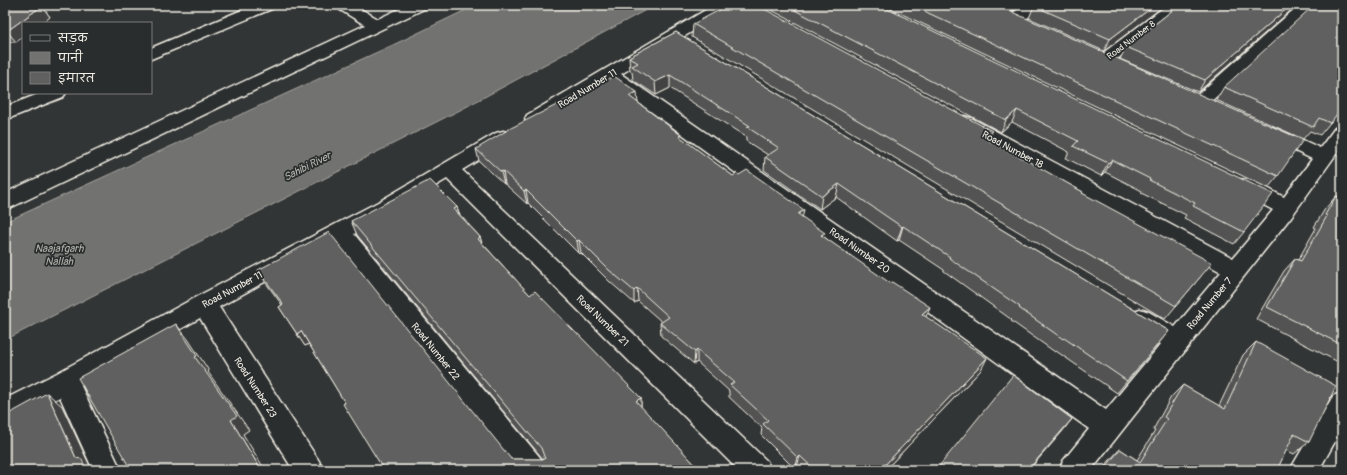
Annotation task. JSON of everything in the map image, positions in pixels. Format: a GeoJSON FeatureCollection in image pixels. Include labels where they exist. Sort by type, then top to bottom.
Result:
{"type":"FeatureCollection","features":[{"type":"Feature","properties":{"kind":"street"},"geometry":{"type":"LineString","coordinates":[[152,54],[268,5]]}},
{"type":"Feature","properties":{"kind":"street"},"geometry":{"type":"LineString","coordinates":[[343,5],[376,25]]}},
{"type":"Feature","properties":{"kind":"street"},"geometry":{"type":"LineString","coordinates":[[5,202],[420,5]]}},
{"type":"Feature","properties":{"kind":"street","name":"Road Number 11"},"geometry":{"type":"LineString","coordinates":[[5,412],[66,381],[204,304],[339,232],[610,74],[673,34],[726,5]]}},
{"type":"Feature","properties":{"kind":"street"},"geometry":{"type":"LineString","coordinates":[[1035,29],[1008,16],[1036,5]]}},
{"type":"Feature","properties":{"kind":"street","name":"Road Number 8"},"geometry":{"type":"LineString","coordinates":[[1105,60],[1177,5]]}},
{"type":"Feature","properties":{"kind":"street"},"geometry":{"type":"LineString","coordinates":[[1199,102],[1308,5]]}},
{"type":"Feature","properties":{"kind":"street"},"geometry":{"type":"LineString","coordinates":[[673,34],[695,47]]}},
{"type":"Feature","properties":{"kind":"street","name":"Road Number 20"},"geometry":{"type":"LineString","coordinates":[[610,74],[1108,427]]}},
{"type":"Feature","properties":{"kind":"street"},"geometry":{"type":"LineString","coordinates":[[5,114],[55,94]]}},
{"type":"Feature","properties":{"kind":"street","name":"Road Number 18"},"geometry":{"type":"LineString","coordinates":[[946,113],[1237,270]]}},
{"type":"Feature","properties":{"kind":"street"},"geometry":{"type":"LineString","coordinates":[[1255,126],[1324,156]]}},
{"type":"Feature","properties":{"kind":"street","name":"Road Number 7"},"geometry":{"type":"LineString","coordinates":[[1073,470],[1287,208],[1342,132]]}},
{"type":"Feature","properties":{"kind":"street","name":"Road Number 21"},"geometry":{"type":"LineString","coordinates":[[449,169],[757,470]]}},
{"type":"Feature","properties":{"kind":"street"},"geometry":{"type":"LineString","coordinates":[[1228,178],[1287,208]]}},
{"type":"Feature","properties":{"kind":"street","name":"Road Number 22"},"geometry":{"type":"LineString","coordinates":[[339,232],[533,470]]}},
{"type":"Feature","properties":{"kind":"street","name":"Road Number 23"},"geometry":{"type":"LineString","coordinates":[[204,304],[309,470]]}},
{"type":"Feature","properties":{"kind":"street"},"geometry":{"type":"LineString","coordinates":[[1122,307],[1177,341]]}},
{"type":"Feature","properties":{"kind":"street"},"geometry":{"type":"LineString","coordinates":[[66,381],[107,470]]}},
{"type":"Feature","properties":{"kind":"street"},"geometry":{"type":"LineString","coordinates":[[1304,470],[1342,404]]}},
{"type":"Feature","properties":{"kind":"water","name":"Naajafgarh Nallah"},"geometry":{"type":"Polygon","coordinates":[[[476,5],[655,5],[464,108],[5,340],[5,222],[395,44],[476,5]]]}},
{"type":"Feature","properties":{"kind":"building"},"geometry":{"type":"Polygon","coordinates":[[[7,5],[42,6],[7,31],[5,30],[5,7],[7,5]]]}},
{"type":"Feature","properties":{"kind":"building"},"geometry":{"type":"Polygon","coordinates":[[[729,5],[757,5],[992,131],[984,138],[1212,263],[1176,306],[693,24],[729,5]]]}},
{"type":"Feature","properties":{"kind":"building"},"geometry":{"type":"Polygon","coordinates":[[[785,5],[879,5],[1273,194],[1244,232],[1193,206],[1195,203],[1149,180],[1150,179],[1112,160],[1108,163],[1073,146],[1078,141],[1017,110],[1006,120],[785,5]]]}},
{"type":"Feature","properties":{"kind":"building"},"geometry":{"type":"Polygon","coordinates":[[[911,5],[996,5],[1303,140],[1278,176],[911,5]]]}},
{"type":"Feature","properties":{"kind":"building"},"geometry":{"type":"Polygon","coordinates":[[[1155,5],[1110,39],[1034,6],[1155,5]]]}},
{"type":"Feature","properties":{"kind":"building"},"geometry":{"type":"Polygon","coordinates":[[[1179,5],[1291,5],[1205,80],[1126,47],[1179,5]]]}},
{"type":"Feature","properties":{"kind":"building"},"geometry":{"type":"Polygon","coordinates":[[[1314,5],[1342,5],[1342,97],[1337,103],[1342,105],[1342,108],[1330,123],[1319,118],[1313,127],[1224,87],[1314,5]]]}},
{"type":"Feature","properties":{"kind":"building"},"geometry":{"type":"Polygon","coordinates":[[[676,32],[1169,331],[1127,381],[1064,338],[1063,339],[949,258],[950,257],[903,226],[902,227],[839,184],[822,196],[765,157],[779,148],[747,127],[750,126],[670,75],[655,82],[632,66],[638,63],[629,57],[676,32]]]}},
{"type":"Feature","properties":{"kind":"building"},"geometry":{"type":"Polygon","coordinates":[[[614,76],[637,92],[629,96],[681,135],[679,136],[733,176],[737,173],[739,175],[747,170],[804,210],[798,214],[825,233],[821,235],[890,283],[892,282],[930,307],[922,314],[987,358],[880,470],[815,470],[800,456],[798,458],[763,424],[768,420],[730,385],[734,382],[697,350],[695,352],[660,323],[669,317],[637,288],[634,291],[609,270],[579,240],[577,241],[526,190],[524,191],[503,171],[501,172],[476,149],[511,128],[614,76]]]}},
{"type":"Feature","properties":{"kind":"building"},"geometry":{"type":"Polygon","coordinates":[[[430,180],[457,207],[454,209],[480,237],[478,239],[530,295],[535,291],[641,398],[636,401],[700,470],[384,470],[343,404],[345,403],[301,331],[297,334],[279,307],[283,304],[258,270],[329,232],[511,459],[545,459],[541,448],[351,221],[430,180]]]}},
{"type":"Feature","properties":{"kind":"building"},"geometry":{"type":"Polygon","coordinates":[[[1336,196],[1341,198],[1342,196],[1342,345],[1267,307],[1295,259],[1301,261],[1327,216],[1325,215],[1336,196]]]}},
{"type":"Feature","properties":{"kind":"building"},"geometry":{"type":"Polygon","coordinates":[[[176,324],[197,356],[195,357],[237,416],[231,420],[261,470],[131,470],[78,378],[176,324]]]}},
{"type":"Feature","properties":{"kind":"building"},"geometry":{"type":"Polygon","coordinates":[[[1256,342],[1336,386],[1309,442],[1294,434],[1277,470],[1104,470],[1120,449],[1140,462],[1167,419],[1164,417],[1183,385],[1225,409],[1256,342]]]}},
{"type":"Feature","properties":{"kind":"building"},"geometry":{"type":"Polygon","coordinates":[[[1013,375],[1072,419],[1028,470],[936,470],[1013,375]]]}},
{"type":"Feature","properties":{"kind":"building"},"geometry":{"type":"Polygon","coordinates":[[[47,393],[76,458],[82,459],[86,470],[5,470],[5,416],[47,393]]]}},
{"type":"Feature","properties":{"kind":"water label","name":"Sahibi River"},"geometry":{"type":"Point","coordinates":[307,166]}}]}
